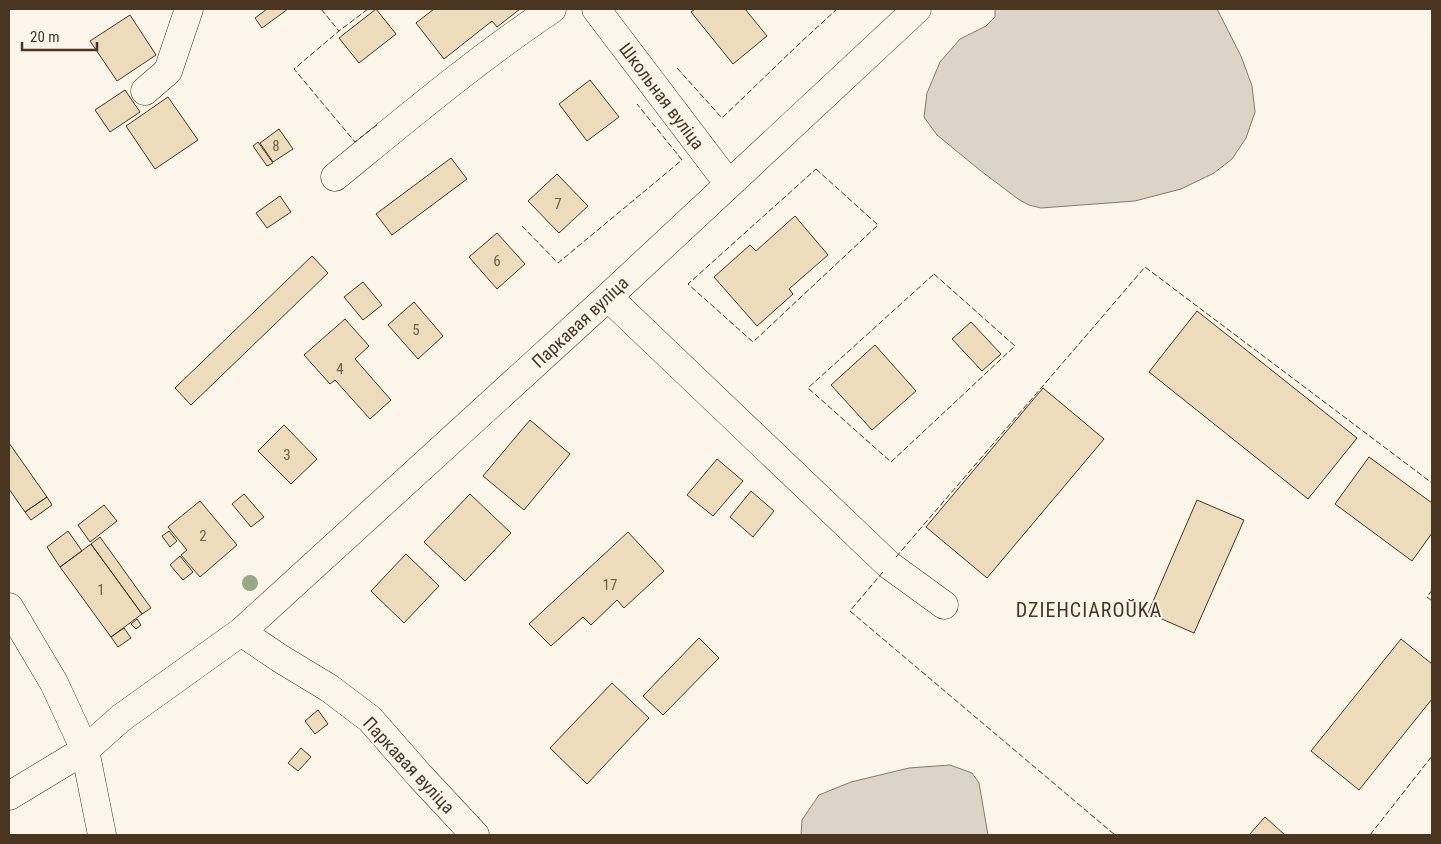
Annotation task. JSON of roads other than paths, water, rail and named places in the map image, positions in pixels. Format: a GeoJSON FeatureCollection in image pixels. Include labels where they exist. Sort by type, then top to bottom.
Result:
{"type":"FeatureCollection","features":[{"type":"Feature","properties":{"kind":"street"},"geometry":{"type":"LineString","coordinates":[[145,91],[168,71],[189,9]]}},
{"type":"Feature","properties":{"kind":"street"},"geometry":{"type":"LineString","coordinates":[[335,177],[426,102],[516,33],[552,9]]}},
{"type":"Feature","properties":{"kind":"street","name":"Школьная вуліца"},"geometry":{"type":"LineString","coordinates":[[596,9],[728,184]]}},
{"type":"Feature","properties":{"kind":"street","name":"Паркавая вуліца"},"geometry":{"type":"LineString","coordinates":[[9,796],[85,750],[121,718],[241,632],[608,296],[917,9]]}},
{"type":"Feature","properties":{"kind":"street"},"geometry":{"type":"LineString","coordinates":[[608,296],[889,565],[944,605]]}},
{"type":"Feature","properties":{"kind":"street"},"geometry":{"type":"LineString","coordinates":[[9,607],[54,683],[85,750],[102,835]]}},
{"type":"Feature","properties":{"kind":"street","name":"Паркавая вуліца"},"geometry":{"type":"LineString","coordinates":[[241,632],[329,688],[370,719],[475,835]]}},
{"type":"Feature","properties":{"kind":"district","name":"DZIEHCIAROŬKA"},"geometry":{"type":"Point","coordinates":[1089,610]}}]}
